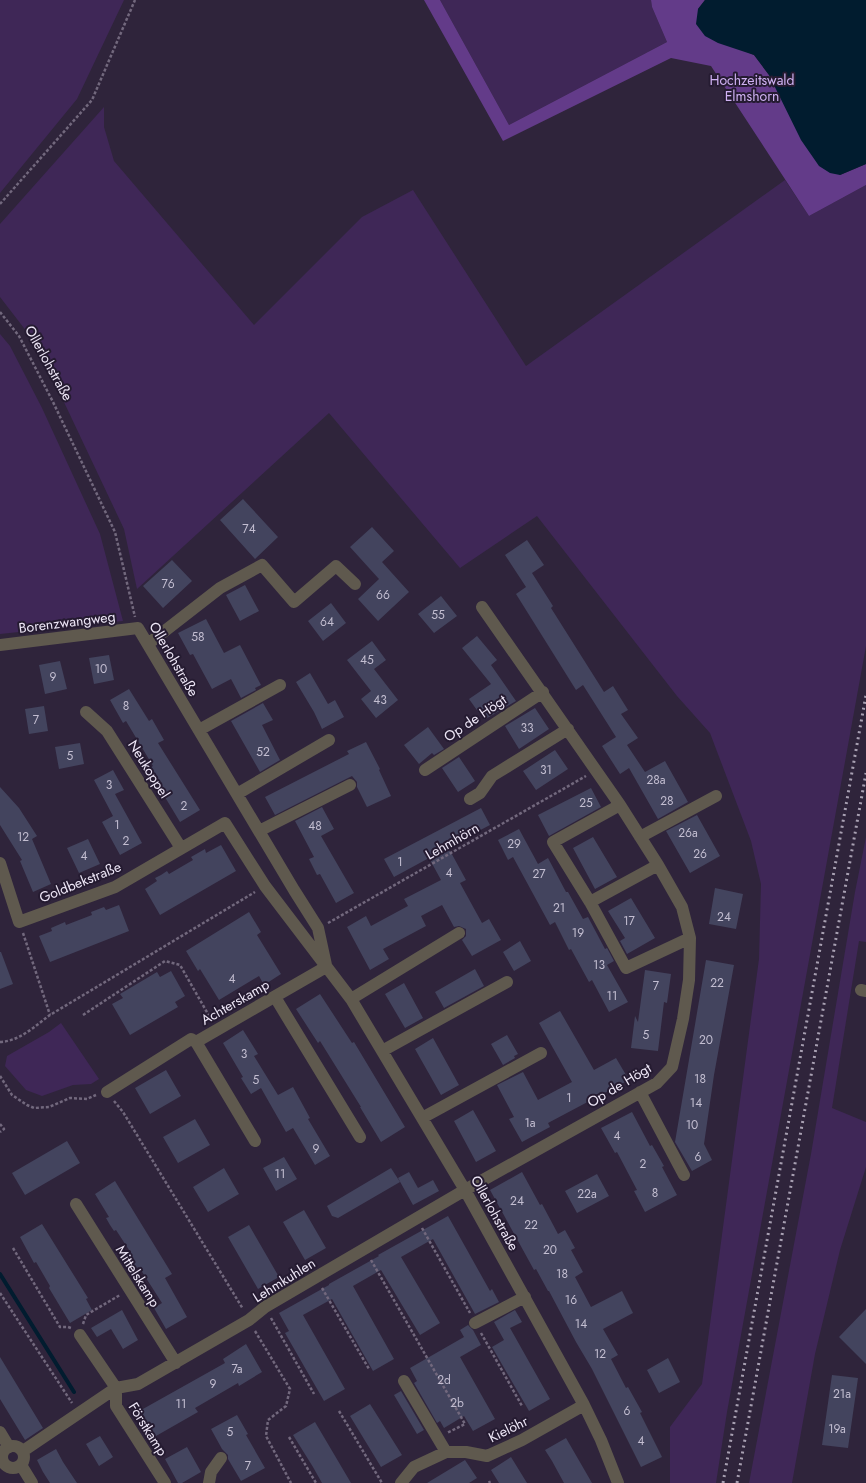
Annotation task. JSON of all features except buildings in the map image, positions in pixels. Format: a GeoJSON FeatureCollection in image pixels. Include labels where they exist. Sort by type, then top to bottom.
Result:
{"type":"FeatureCollection","features":[{"type":"Feature","properties":{"kind":"street"},"geometry":{"type":"LineString","coordinates":[[148,644],[220,588],[262,565],[294,602],[336,566],[355,584]]}},
{"type":"Feature","properties":{"kind":"street","name":"Op de Högt"},"geometry":{"type":"LineString","coordinates":[[465,1190],[657,1083],[672,1067],[683,1019],[689,980],[690,938],[682,907],[658,865],[620,805],[482,607]]}},
{"type":"Feature","properties":{"kind":"street","name":"Ollerlohstraße"},"geometry":{"type":"LineString","coordinates":[[138,628],[318,928],[326,968]]}},
{"type":"Feature","properties":{"kind":"street","name":"Borenzwangweg"},"geometry":{"type":"LineString","coordinates":[[0,645],[138,628]]}},
{"type":"Feature","properties":{"kind":"street"},"geometry":{"type":"LineString","coordinates":[[199,730],[280,685]]}},
{"type":"Feature","properties":{"kind":"street","name":"Op de Högt"},"geometry":{"type":"LineString","coordinates":[[425,770],[542,692]]}},
{"type":"Feature","properties":{"kind":"street","name":"Neukoppel"},"geometry":{"type":"LineString","coordinates":[[86,712],[107,732],[181,848]]}},
{"type":"Feature","properties":{"kind":"street"},"geometry":{"type":"LineString","coordinates":[[470,799],[480,793],[492,776],[568,729]]}},
{"type":"Feature","properties":{"kind":"street"},"geometry":{"type":"LineString","coordinates":[[237,794],[329,740]]}},
{"type":"Feature","properties":{"kind":"street"},"geometry":{"type":"LineString","coordinates":[[259,831],[350,785]]}},
{"type":"Feature","properties":{"kind":"street"},"geometry":{"type":"LineString","coordinates":[[640,837],[716,796]]}},
{"type":"Feature","properties":{"kind":"street"},"geometry":{"type":"LineString","coordinates":[[620,805],[553,842],[590,902],[626,968],[690,938]]}},
{"type":"Feature","properties":{"kind":"street","name":"Ollerlohstraße"},"geometry":{"type":"LineString","coordinates":[[225,823],[265,886],[351,999],[465,1190],[584,1405],[601,1440],[618,1483]]}},
{"type":"Feature","properties":{"kind":"street","name":"Goldbekstraße"},"geometry":{"type":"LineString","coordinates":[[19,922],[115,887],[225,823]]}},
{"type":"Feature","properties":{"kind":"street"},"geometry":{"type":"LineString","coordinates":[[0,863],[3,878],[19,922]]}},
{"type":"Feature","properties":{"kind":"street"},"geometry":{"type":"LineString","coordinates":[[590,902],[658,865]]}},
{"type":"Feature","properties":{"kind":"street"},"geometry":{"type":"LineString","coordinates":[[351,999],[459,933]]}},
{"type":"Feature","properties":{"kind":"street","name":"Achterskamp"},"geometry":{"type":"LineString","coordinates":[[255,1141],[196,1042],[326,968]]}},
{"type":"Feature","properties":{"kind":"street"},"geometry":{"type":"LineString","coordinates":[[382,1051],[507,982]]}},
{"type":"Feature","properties":{"kind":"street"},"geometry":{"type":"LineString","coordinates":[[275,997],[360,1137]]}},
{"type":"Feature","properties":{"kind":"street"},"geometry":{"type":"LineString","coordinates":[[107,1092],[191,1039],[196,1042]]}},
{"type":"Feature","properties":{"kind":"street"},"geometry":{"type":"LineString","coordinates":[[422,1118],[541,1053]]}},
{"type":"Feature","properties":{"kind":"street"},"geometry":{"type":"LineString","coordinates":[[640,1092],[684,1175]]}},
{"type":"Feature","properties":{"kind":"street","name":"Lehmkuhlen"},"geometry":{"type":"LineString","coordinates":[[23,1451],[116,1388],[138,1384],[176,1363],[249,1320],[265,1307],[465,1190]]}},
{"type":"Feature","properties":{"kind":"street","name":"Mittelskamp"},"geometry":{"type":"LineString","coordinates":[[76,1204],[176,1363]]}},
{"type":"Feature","properties":{"kind":"street"},"geometry":{"type":"LineString","coordinates":[[476,1323],[525,1297]]}},
{"type":"Feature","properties":{"kind":"street"},"geometry":{"type":"LineString","coordinates":[[80,1335],[116,1388]]}},
{"type":"Feature","properties":{"kind":"street"},"geometry":{"type":"LineString","coordinates":[[404,1381],[446,1452]]}},
{"type":"Feature","properties":{"kind":"street","name":"Förstkamp"},"geometry":{"type":"LineString","coordinates":[[116,1388],[116,1406],[165,1483]]}},
{"type":"Feature","properties":{"kind":"street","name":"Kielöhr"},"geometry":{"type":"LineString","coordinates":[[401,1483],[414,1467],[446,1452],[466,1452],[487,1456],[522,1440],[584,1405]]}},
{"type":"Feature","properties":{"kind":"street"},"geometry":{"type":"LineString","coordinates":[[0,1432],[9,1447]]}},
{"type":"Feature","properties":{"kind":"street"},"geometry":{"type":"LineString","coordinates":[[21,1465],[12,1468],[2,1464],[2,1454],[5,1449],[14,1446],[23,1451],[24,1456],[21,1465],[32,1483]]}},
{"type":"Feature","properties":{"kind":"street"},"geometry":{"type":"LineString","coordinates":[[209,1483],[211,1472],[221,1458]]}},
{"type":"Feature","properties":{"kind":"path"},"geometry":{"type":"LineString","coordinates":[[0,204],[92,100],[135,0]]}},
{"type":"Feature","properties":{"kind":"path","name":"Ollerlohstraße"},"geometry":{"type":"LineString","coordinates":[[0,312],[19,336],[53,402],[115,532],[138,628]]}},
{"type":"Feature","properties":{"kind":"path","name":"Lehmhörn"},"geometry":{"type":"LineString","coordinates":[[318,928],[596,771]]}},
{"type":"Feature","properties":{"kind":"path"},"geometry":{"type":"LineString","coordinates":[[0,1042],[24,1035],[50,1015],[265,886]]}},
{"type":"Feature","properties":{"kind":"path"},"geometry":{"type":"LineString","coordinates":[[19,922],[50,1015]]}},
{"type":"Feature","properties":{"kind":"path"},"geometry":{"type":"LineString","coordinates":[[82,1015],[165,961],[180,965],[217,1030]]}},
{"type":"Feature","properties":{"kind":"path"},"geometry":{"type":"LineString","coordinates":[[0,1076],[12,1095],[27,1106],[34,1108],[49,1107],[70,1098],[87,1099],[107,1092],[123,1112],[290,1389],[286,1406],[268,1420],[266,1436],[291,1483]]}},
{"type":"Feature","properties":{"kind":"path"},"geometry":{"type":"LineString","coordinates":[[0,1124],[4,1129],[0,1132]]}},
{"type":"Feature","properties":{"kind":"path"},"geometry":{"type":"LineString","coordinates":[[416,1218],[522,1406]]}},
{"type":"Feature","properties":{"kind":"path"},"geometry":{"type":"LineString","coordinates":[[13,1248],[60,1326],[68,1327],[80,1335],[86,1315],[129,1290]]}},
{"type":"Feature","properties":{"kind":"path"},"geometry":{"type":"LineString","coordinates":[[364,1249],[464,1424],[437,1438]]}},
{"type":"Feature","properties":{"kind":"path"},"geometry":{"type":"LineString","coordinates":[[316,1277],[369,1369]]}},
{"type":"Feature","properties":{"kind":"path"},"geometry":{"type":"LineString","coordinates":[[0,1293],[79,1413]]}},
{"type":"Feature","properties":{"kind":"path"},"geometry":{"type":"LineString","coordinates":[[265,1307],[314,1394]]}},
{"type":"Feature","properties":{"kind":"path"},"geometry":{"type":"LineString","coordinates":[[339,1411],[382,1483]]}},
{"type":"Feature","properties":{"kind":"path"},"geometry":{"type":"LineString","coordinates":[[289,1437],[316,1483]]}},
{"type":"Feature","properties":{"kind":"shaded area"},"geometry":{"type":"Polygon","coordinates":[[[0,0],[124,0],[77,99],[0,193],[0,0]]]}},
{"type":"Feature","properties":{"kind":"shaded area"},"geometry":{"type":"Polygon","coordinates":[[[440,0],[651,0],[652,7],[667,42],[509,125],[440,0]]]}},
{"type":"Feature","properties":{"kind":"shaded area"},"geometry":{"type":"Polygon","coordinates":[[[104,107],[104,127],[114,161],[254,325],[362,217],[413,190],[526,366],[785,180],[809,216],[866,185],[866,646],[727,1412],[716,1483],[670,1483],[670,1427],[702,1384],[759,959],[761,884],[751,841],[710,733],[677,696],[537,516],[460,568],[329,413],[137,589],[124,529],[63,400],[27,332],[0,297],[0,224],[104,107]]]}},
{"type":"Feature","properties":{"kind":"shaded area"},"geometry":{"type":"Polygon","coordinates":[[[0,334],[10,346],[42,408],[100,534],[123,621],[0,634],[0,334]]]}},
{"type":"Feature","properties":{"kind":"shaded area"},"geometry":{"type":"Polygon","coordinates":[[[866,837],[866,942],[859,941],[832,1108],[866,1122],[866,1167],[840,1250],[815,1354],[792,1483],[749,1483],[811,1154],[855,892],[866,837]]]}},
{"type":"Feature","properties":{"kind":"shaded area"},"geometry":{"type":"Polygon","coordinates":[[[61,1023],[99,1079],[91,1084],[73,1085],[42,1096],[26,1090],[5,1066],[7,1056],[49,1032],[61,1023]]]}},
{"type":"Feature","properties":{"kind":"green space","name":"Hochzeitswald Elmshorn"},"geometry":{"type":"Polygon","coordinates":[[[424,0],[440,0],[509,125],[667,42],[652,7],[651,0],[705,0],[698,9],[738,48],[754,55],[769,75],[782,98],[840,175],[866,164],[866,185],[809,216],[711,66],[671,58],[503,141],[424,0]]]}},
{"type":"Feature","properties":{"kind":"water"},"geometry":{"type":"Polygon","coordinates":[[[705,0],[866,0],[866,164],[840,175],[830,173],[819,166],[801,140],[769,75],[754,55],[718,43],[705,36],[696,24],[698,9],[705,0]]]}},
{"type":"Feature","properties":{"kind":"waterway"},"geometry":{"type":"LineString","coordinates":[[0,1274],[74,1392]]}},
{"type":"Feature","properties":{"kind":"railway"},"geometry":{"type":"LineString","coordinates":[[723,1483],[866,695]]}},
{"type":"Feature","properties":{"kind":"railway"},"geometry":{"type":"LineString","coordinates":[[737,1483],[866,773]]}}]}
